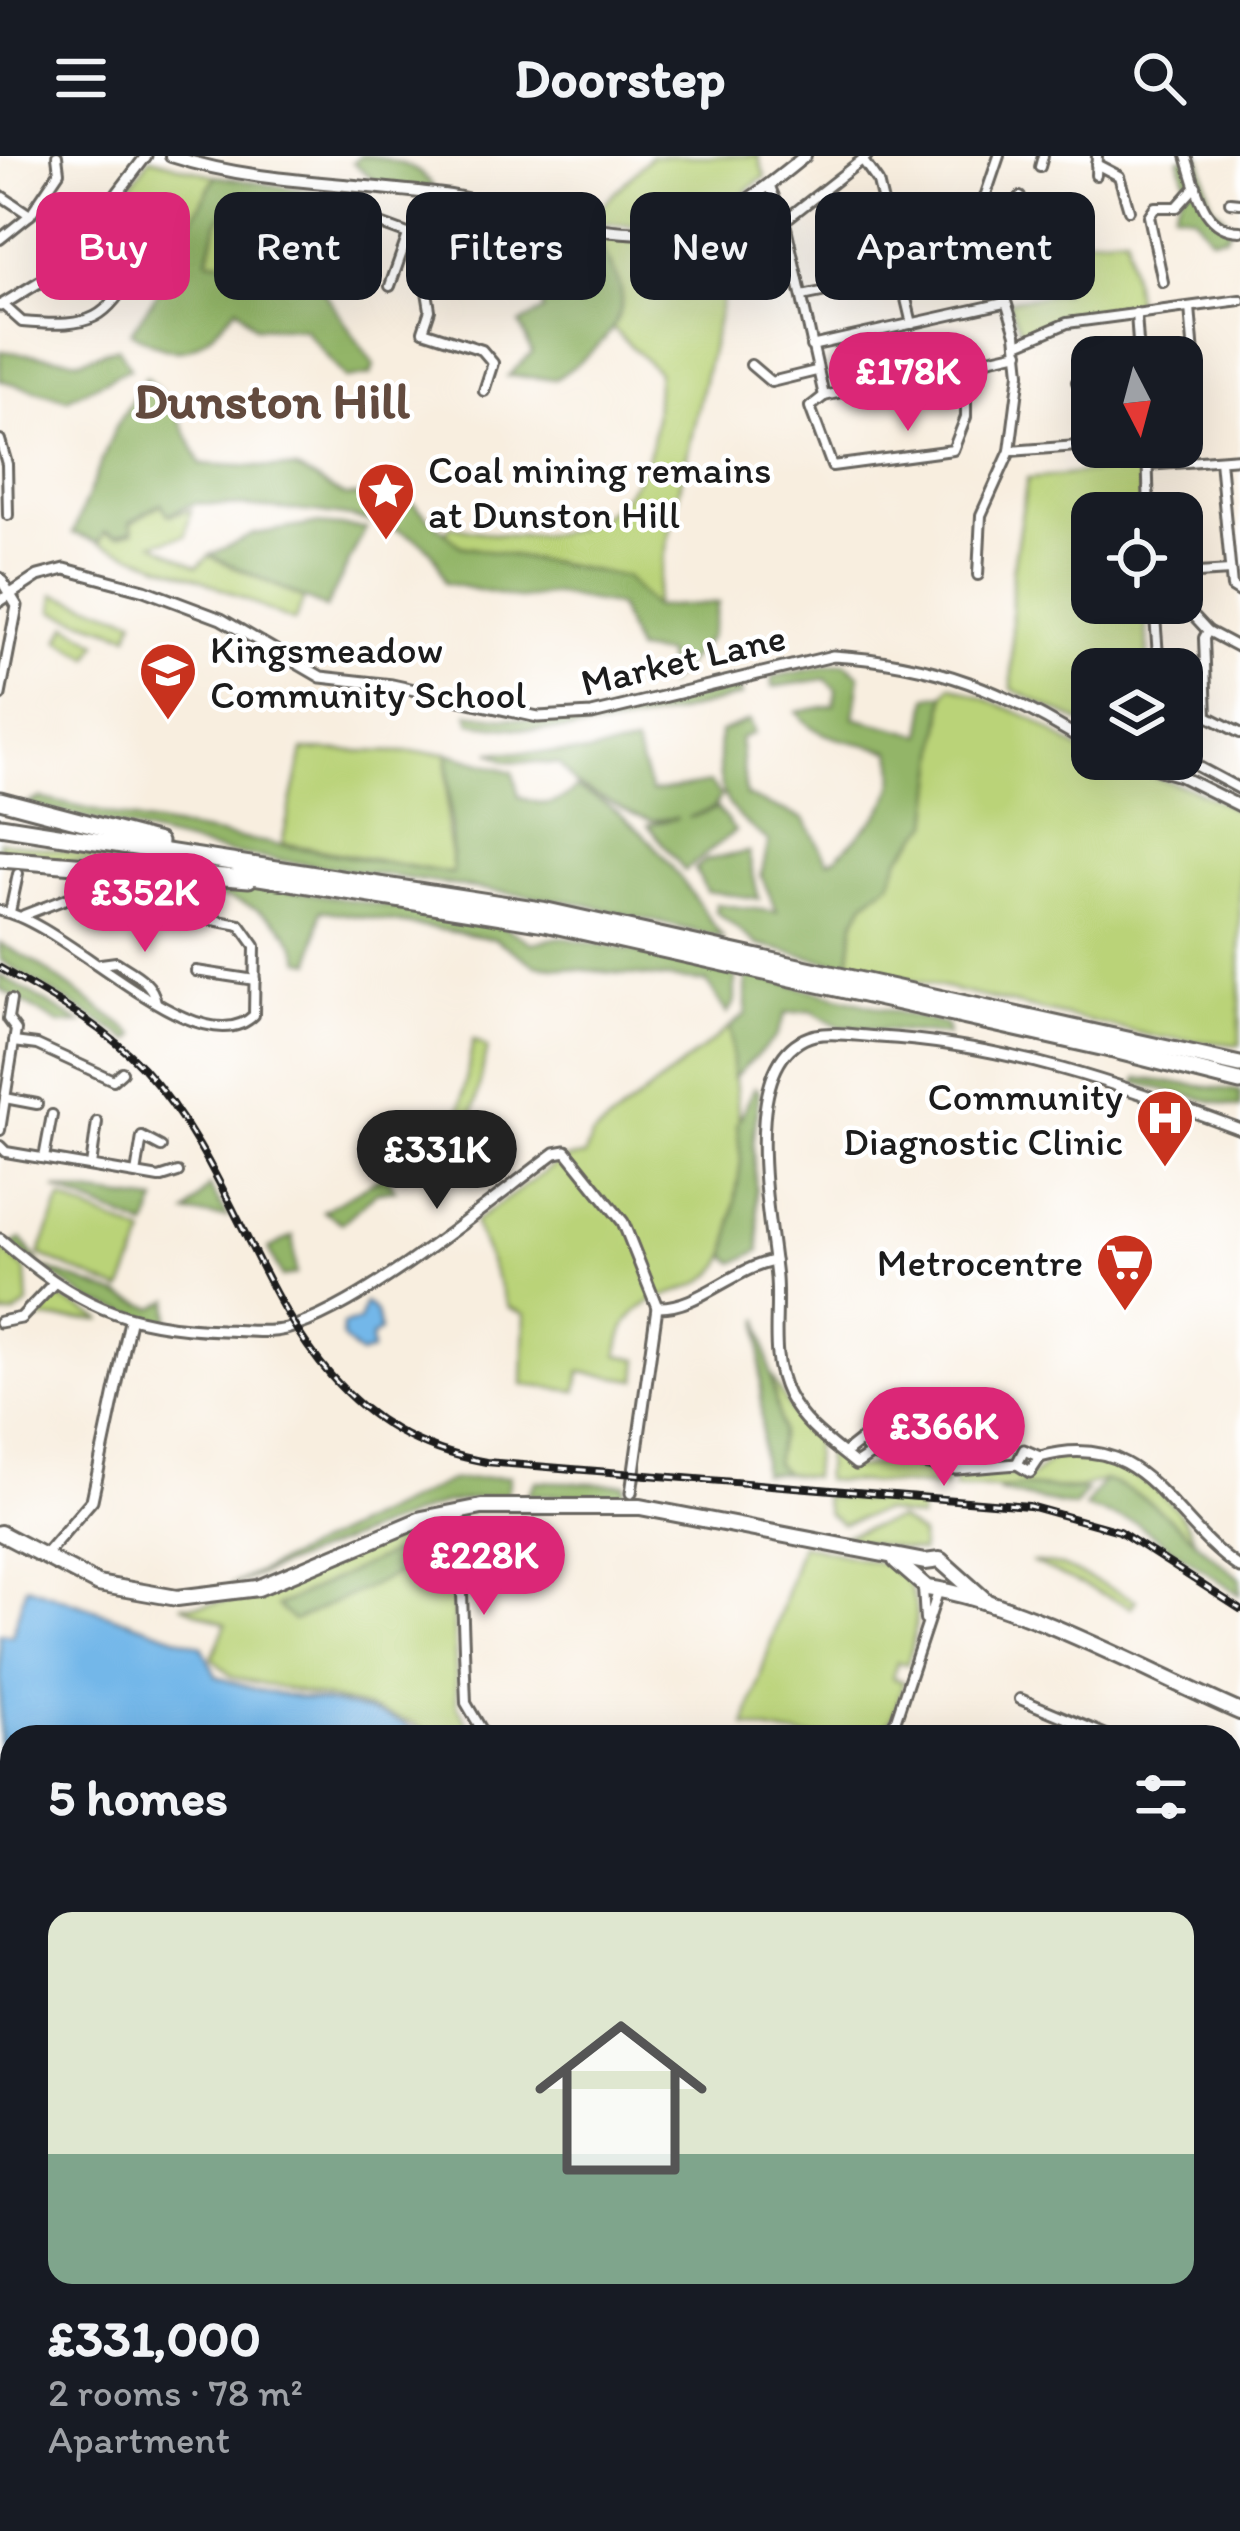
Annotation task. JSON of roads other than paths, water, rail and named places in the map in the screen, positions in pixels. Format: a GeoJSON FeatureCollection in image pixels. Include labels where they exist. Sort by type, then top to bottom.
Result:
{"type":"FeatureCollection","features":[{"type":"Feature","properties":{"kind":"highway"},"geometry":{"type":"LineString","coordinates":[[2,800],[284,875]]}},
{"type":"Feature","properties":{"kind":"highway"},"geometry":{"type":"LineString","coordinates":[[0,826],[614,937],[1240,1078]]}},
{"type":"Feature","properties":{"kind":"highway"},"geometry":{"type":"LineString","coordinates":[[0,836],[547,911],[1084,1032],[1240,1061]]}},
{"type":"Feature","properties":{"kind":"highway"},"geometry":{"type":"LineString","coordinates":[[7,864],[284,875]]}},
{"type":"Feature","properties":{"kind":"main road"},"geometry":{"type":"LineString","coordinates":[[171,156],[256,177],[406,193]]}},
{"type":"Feature","properties":{"kind":"main road"},"geometry":{"type":"LineString","coordinates":[[606,228],[642,233],[691,227],[722,216],[805,156]]}},
{"type":"Feature","properties":{"kind":"main road"},"geometry":{"type":"LineString","coordinates":[[0,1533],[43,1558],[123,1591],[177,1598],[217,1596],[270,1584],[409,1524],[459,1509],[632,1506],[887,1554],[930,1580],[1240,1712]]}},
{"type":"Feature","properties":{"kind":"main road"},"geometry":{"type":"LineString","coordinates":[[930,1580],[938,1559],[987,1602]]}},
{"type":"Feature","properties":{"kind":"main road"},"geometry":{"type":"LineString","coordinates":[[930,1580],[949,1570]]}},
{"type":"Feature","properties":{"kind":"street"},"geometry":{"type":"LineString","coordinates":[[119,192],[146,156]]}},
{"type":"Feature","properties":{"kind":"street"},"geometry":{"type":"LineString","coordinates":[[987,192],[999,156]]}},
{"type":"Feature","properties":{"kind":"street"},"geometry":{"type":"LineString","coordinates":[[1040,167],[1043,156]]}},
{"type":"Feature","properties":{"kind":"street"},"geometry":{"type":"LineString","coordinates":[[1186,156],[1208,219],[1221,230],[1240,231]]}},
{"type":"Feature","properties":{"kind":"street"},"geometry":{"type":"LineString","coordinates":[[0,239],[30,214],[62,158]]}},
{"type":"Feature","properties":{"kind":"street"},"geometry":{"type":"LineString","coordinates":[[791,216],[866,159],[880,192]]}},
{"type":"Feature","properties":{"kind":"street"},"geometry":{"type":"LineString","coordinates":[[1096,175],[1097,160]]}},
{"type":"Feature","properties":{"kind":"street"},"geometry":{"type":"LineString","coordinates":[[1097,160],[1119,176],[1129,210]]}},
{"type":"Feature","properties":{"kind":"street"},"geometry":{"type":"LineString","coordinates":[[769,182],[773,192]]}},
{"type":"Feature","properties":{"kind":"street"},"geometry":{"type":"LineString","coordinates":[[1163,282],[1149,216],[1155,207],[1177,207],[1196,186]]}},
{"type":"Feature","properties":{"kind":"street"},"geometry":{"type":"LineString","coordinates":[[0,196],[30,214]]}},
{"type":"Feature","properties":{"kind":"street"},"geometry":{"type":"LineString","coordinates":[[390,286],[406,241]]}},
{"type":"Feature","properties":{"kind":"street"},"geometry":{"type":"LineString","coordinates":[[791,250],[824,397]]}},
{"type":"Feature","properties":{"kind":"street"},"geometry":{"type":"LineString","coordinates":[[791,282],[798,280]]}},
{"type":"Feature","properties":{"kind":"street"},"geometry":{"type":"LineString","coordinates":[[36,285],[1,305],[22,322],[73,327],[93,321],[112,300]]}},
{"type":"Feature","properties":{"kind":"street"},"geometry":{"type":"LineString","coordinates":[[802,296],[815,293]]}},
{"type":"Feature","properties":{"kind":"street"},"geometry":{"type":"LineString","coordinates":[[428,300],[423,331],[482,350],[493,363],[484,392]]}},
{"type":"Feature","properties":{"kind":"street"},"geometry":{"type":"LineString","coordinates":[[906,300],[912,324]]}},
{"type":"Feature","properties":{"kind":"street"},"geometry":{"type":"LineString","coordinates":[[978,575],[984,501],[1010,451],[1019,348],[1003,300]]}},
{"type":"Feature","properties":{"kind":"street"},"geometry":{"type":"LineString","coordinates":[[966,365],[966,417],[953,449],[832,466],[810,407],[824,397],[966,365],[1019,348],[1067,323],[1240,300]]}},
{"type":"Feature","properties":{"kind":"street"},"geometry":{"type":"LineString","coordinates":[[812,346],[1004,303]]}},
{"type":"Feature","properties":{"kind":"street"},"geometry":{"type":"LineString","coordinates":[[1190,307],[1192,336]]}},
{"type":"Feature","properties":{"kind":"street"},"geometry":{"type":"LineString","coordinates":[[1136,314],[1138,336]]}},
{"type":"Feature","properties":{"kind":"street"},"geometry":{"type":"LineString","coordinates":[[751,365],[771,382],[816,371]]}},
{"type":"Feature","properties":{"kind":"street"},"geometry":{"type":"LineString","coordinates":[[0,440],[8,464],[8,515]]}},
{"type":"Feature","properties":{"kind":"street"},"geometry":{"type":"LineString","coordinates":[[1010,451],[1071,446]]}},
{"type":"Feature","properties":{"kind":"street"},"geometry":{"type":"LineString","coordinates":[[1203,461],[1240,458]]}},
{"type":"Feature","properties":{"kind":"street"},"geometry":{"type":"LineString","coordinates":[[1220,460],[1230,571],[1238,591]]}},
{"type":"Feature","properties":{"kind":"street","name":"Market Lane"},"geometry":{"type":"LineString","coordinates":[[0,601],[57,569],[92,575],[221,619],[320,676],[392,685],[538,717],[592,714],[833,656],[941,669],[1040,712],[1071,732]]}},
{"type":"Feature","properties":{"kind":"street"},"geometry":{"type":"LineString","coordinates":[[1203,573],[1230,571]]}},
{"type":"Feature","properties":{"kind":"street"},"geometry":{"type":"LineString","coordinates":[[0,578],[13,594],[16,614],[0,695]]}},
{"type":"Feature","properties":{"kind":"street"},"geometry":{"type":"LineString","coordinates":[[1202,624],[1240,648]]}},
{"type":"Feature","properties":{"kind":"street"},"geometry":{"type":"LineString","coordinates":[[1207,716],[1208,632]]}},
{"type":"Feature","properties":{"kind":"street"},"geometry":{"type":"LineString","coordinates":[[1203,716],[1240,734]]}},
{"type":"Feature","properties":{"kind":"street"},"geometry":{"type":"LineString","coordinates":[[1203,769],[1240,789]]}},
{"type":"Feature","properties":{"kind":"street"},"geometry":{"type":"LineString","coordinates":[[1191,780],[1240,806]]}},
{"type":"Feature","properties":{"kind":"street"},"geometry":{"type":"LineString","coordinates":[[7,864],[5,912],[24,915],[52,932],[175,1018],[243,1026],[254,1015],[255,946],[241,925],[76,895],[24,915]]}},
{"type":"Feature","properties":{"kind":"street"},"geometry":{"type":"LineString","coordinates":[[49,906],[52,932]]}},
{"type":"Feature","properties":{"kind":"street"},"geometry":{"type":"LineString","coordinates":[[196,971],[255,980]]}},
{"type":"Feature","properties":{"kind":"street"},"geometry":{"type":"LineString","coordinates":[[0,1130],[4,1076],[14,1042],[11,1000]]}},
{"type":"Feature","properties":{"kind":"street"},"geometry":{"type":"LineString","coordinates":[[871,1454],[860,1464],[805,1423],[776,1362],[774,1262],[764,1180],[768,1106],[782,1055],[816,1035],[932,1040],[998,1051],[1240,1129]]}},
{"type":"Feature","properties":{"kind":"street"},"geometry":{"type":"LineString","coordinates":[[14,1042],[37,1045],[113,1081],[122,1072]]}},
{"type":"Feature","properties":{"kind":"street"},"geometry":{"type":"LineString","coordinates":[[5,1098],[37,1104]]}},
{"type":"Feature","properties":{"kind":"street"},"geometry":{"type":"LineString","coordinates":[[44,1158],[52,1115]]}},
{"type":"Feature","properties":{"kind":"street"},"geometry":{"type":"LineString","coordinates":[[91,1166],[97,1122]]}},
{"type":"Feature","properties":{"kind":"street"},"geometry":{"type":"LineString","coordinates":[[136,1174],[142,1138],[161,1147]]}},
{"type":"Feature","properties":{"kind":"street"},"geometry":{"type":"LineString","coordinates":[[0,1146],[159,1178],[178,1172]]}},
{"type":"Feature","properties":{"kind":"street"},"geometry":{"type":"LineString","coordinates":[[0,1239],[90,1307],[130,1322],[154,1327],[290,1328],[392,1271],[555,1153],[572,1154],[622,1222],[657,1306],[631,1493]]}},
{"type":"Feature","properties":{"kind":"street"},"geometry":{"type":"LineString","coordinates":[[657,1306],[672,1307],[744,1269],[774,1262]]}},
{"type":"Feature","properties":{"kind":"street"},"geometry":{"type":"LineString","coordinates":[[0,1322],[21,1318],[54,1282]]}},
{"type":"Feature","properties":{"kind":"street"},"geometry":{"type":"LineString","coordinates":[[43,1558],[92,1500],[130,1322]]}},
{"type":"Feature","properties":{"kind":"street"},"geometry":{"type":"LineString","coordinates":[[847,1451],[861,1440],[871,1454],[957,1468],[1017,1464],[1025,1472],[1034,1471],[1040,1457],[1080,1450],[1131,1465],[1152,1478],[1240,1568]]}},
{"type":"Feature","properties":{"kind":"street"},"geometry":{"type":"LineString","coordinates":[[459,1509],[466,1702],[479,1725]]}},
{"type":"Feature","properties":{"kind":"street"},"geometry":{"type":"LineString","coordinates":[[925,1621],[930,1580]]}},
{"type":"Feature","properties":{"kind":"street"},"geometry":{"type":"LineString","coordinates":[[892,1725],[925,1621],[930,1580]]}},
{"type":"Feature","properties":{"kind":"street"},"geometry":{"type":"LineString","coordinates":[[1020,1699],[1083,1725]]}},
{"type":"Feature","properties":{"kind":"water"},"geometry":{"type":"Polygon","coordinates":[[[365,1303],[376,1312],[380,1331],[371,1338],[372,1351],[360,1355],[342,1338],[343,1325],[359,1321],[365,1303]]]}},
{"type":"Feature","properties":{"kind":"water"},"geometry":{"type":"Polygon","coordinates":[[[26,1586],[202,1646],[216,1676],[269,1692],[351,1707],[405,1725],[0,1725],[0,1633],[12,1635],[26,1586]]]}},
{"type":"Feature","properties":{"kind":"railway"},"geometry":{"type":"LineString","coordinates":[[0,968],[93,1025],[143,1068],[185,1123],[280,1302],[315,1357],[359,1403],[414,1440],[486,1462],[1029,1506],[1119,1531],[1240,1609]]}},
{"type":"Feature","properties":{"kind":"place","name":"Coal mining remains at Dunston Hill"},"geometry":{"type":"Point","coordinates":[386,542]}},
{"type":"Feature","properties":{"kind":"place","name":"Kingsmeadow Community School"},"geometry":{"type":"Point","coordinates":[168,722]}},
{"type":"Feature","properties":{"kind":"place","name":"Community Diagnostic Clinic"},"geometry":{"type":"Point","coordinates":[1165,1169]}},
{"type":"Feature","properties":{"kind":"place","name":"Metrocentre"},"geometry":{"type":"Point","coordinates":[1125,1313]}},
{"type":"Feature","properties":{"kind":"district","name":"Dunston Hill"},"geometry":{"type":"Point","coordinates":[272,400]}}]}
